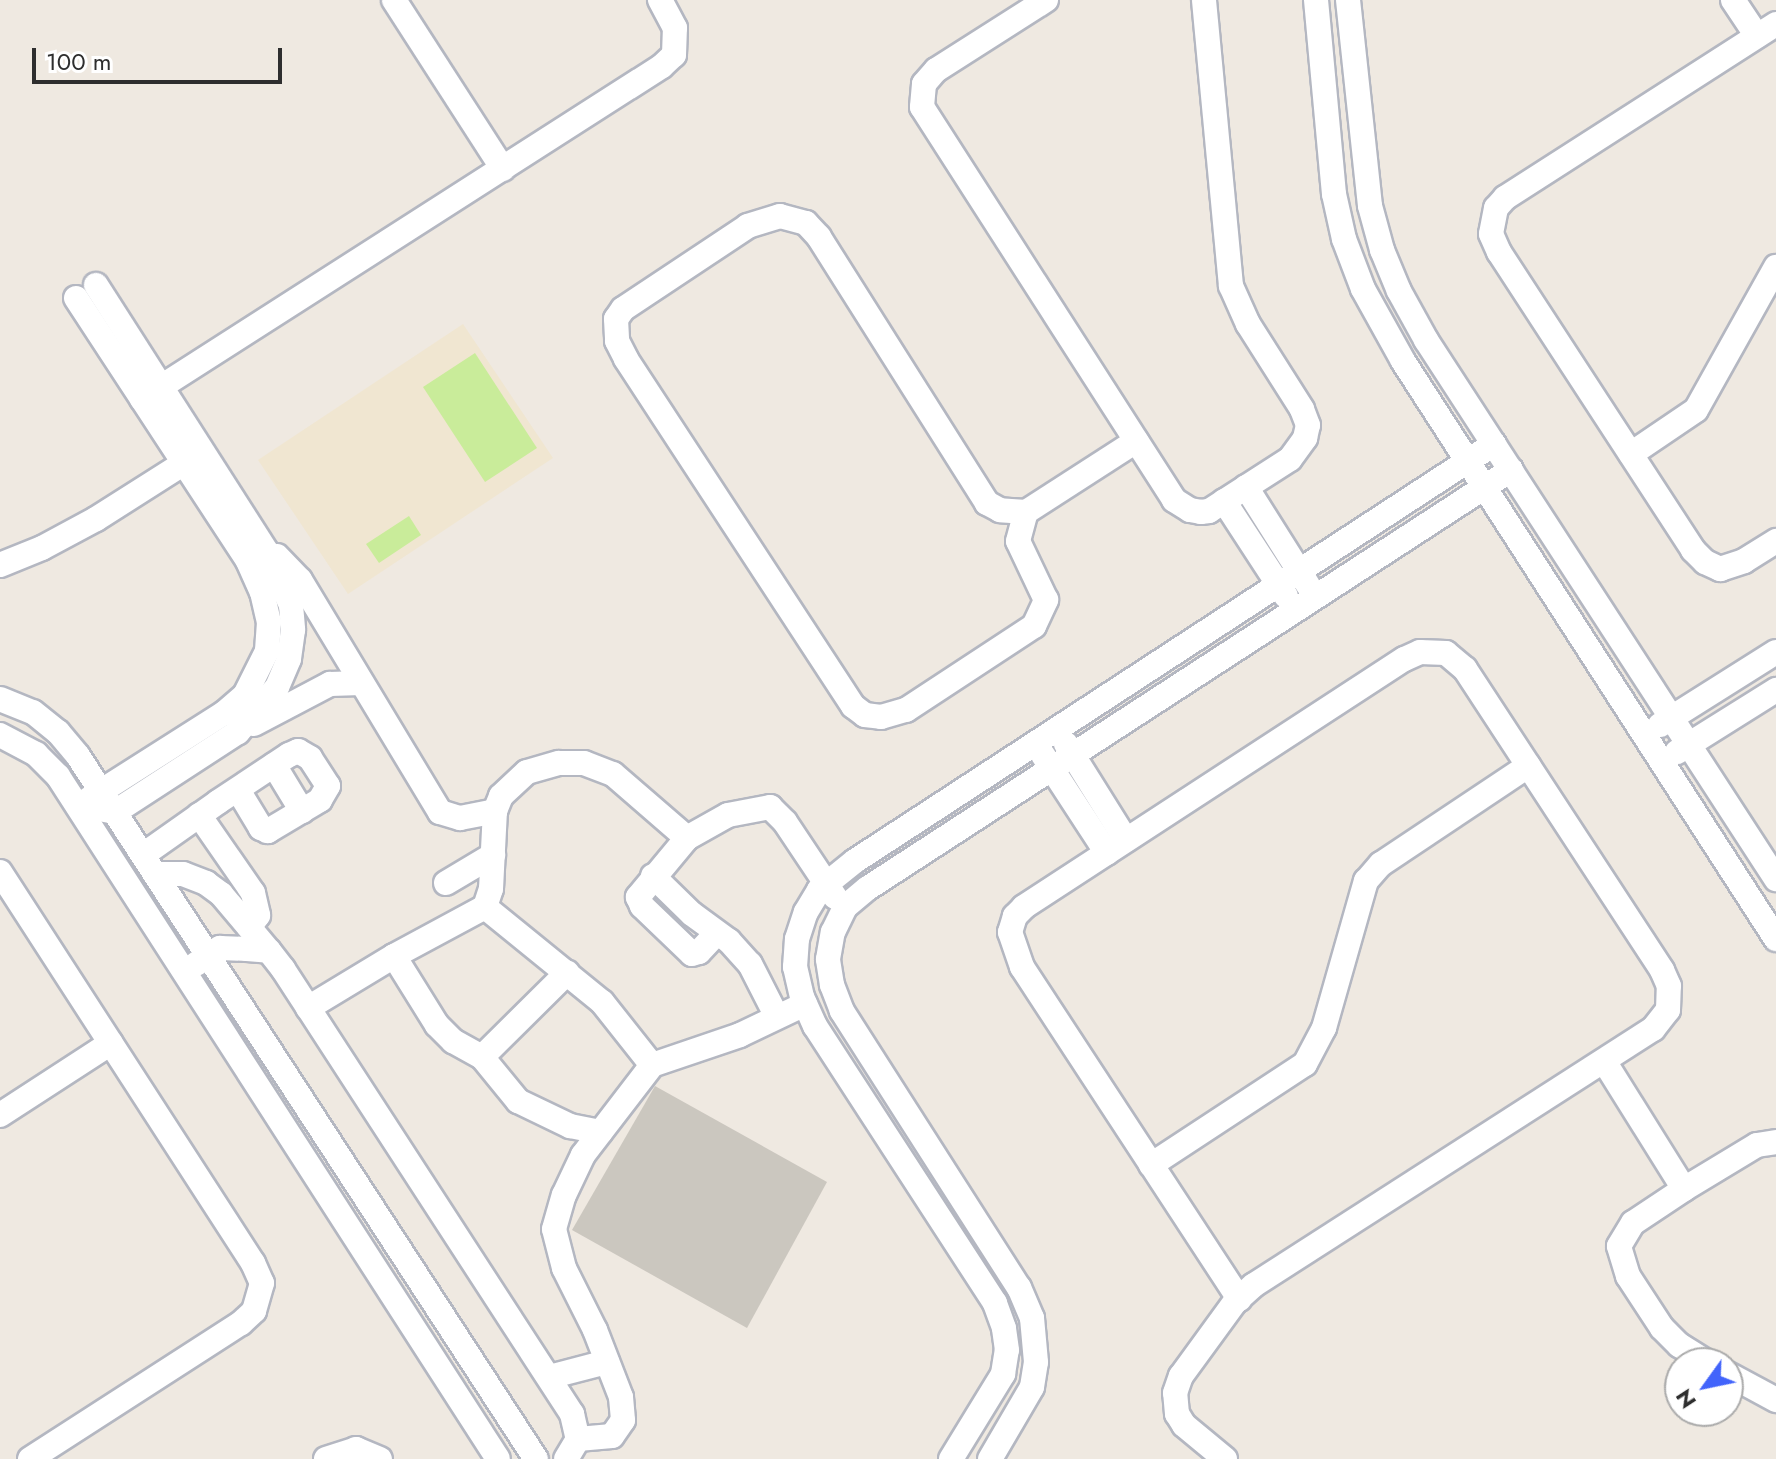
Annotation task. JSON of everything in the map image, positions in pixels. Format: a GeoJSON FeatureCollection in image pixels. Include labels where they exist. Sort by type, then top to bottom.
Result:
{"type":"FeatureCollection","features":[{"type":"Feature","properties":{"kind":"street"},"geometry":{"type":"LineString","coordinates":[[394,0],[503,169]]}},
{"type":"Feature","properties":{"kind":"street"},"geometry":{"type":"LineString","coordinates":[[152,393],[503,169],[674,55],[675,28],[660,0]]}},
{"type":"Feature","properties":{"kind":"street"},"geometry":{"type":"LineString","coordinates":[[1046,0],[936,70],[924,84],[922,107],[1136,441],[1182,506],[1209,511],[1290,459],[1305,438],[1308,425],[1302,409],[1248,324],[1231,286],[1204,0]]}},
{"type":"Feature","properties":{"kind":"street"},"geometry":{"type":"LineString","coordinates":[[1316,0],[1334,194],[1344,239],[1382,326],[1776,939]]}},
{"type":"Feature","properties":{"kind":"street"},"geometry":{"type":"LineString","coordinates":[[1348,0],[1360,137],[1370,206],[1382,250],[1426,340],[1776,879]]}},
{"type":"Feature","properties":{"kind":"street"},"geometry":{"type":"LineString","coordinates":[[1733,0],[1766,30],[1505,198],[1492,219],[1491,234],[1499,252],[1693,550],[1705,562],[1720,569],[1776,541]]}},
{"type":"Feature","properties":{"kind":"street"},"geometry":{"type":"LineString","coordinates":[[1026,512],[1000,510],[987,503],[819,237],[806,223],[780,216],[748,226],[623,309],[616,319],[617,341],[626,359],[853,706],[865,715],[881,717],[906,710],[1034,626],[1046,600],[1018,541],[1020,523],[1026,512],[1136,441]]}},
{"type":"Feature","properties":{"kind":"street"},"geometry":{"type":"LineString","coordinates":[[1631,454],[1696,410],[1776,267]]}},
{"type":"Feature","properties":{"kind":"street"},"geometry":{"type":"LineString","coordinates":[[77,806],[224,713],[245,695],[267,651],[269,622],[262,592],[248,561],[193,457],[86,291]]}},
{"type":"Feature","properties":{"kind":"street"},"geometry":{"type":"LineString","coordinates":[[951,1459],[1003,1374],[1007,1350],[1004,1328],[995,1303],[815,1026],[805,1004],[795,967],[797,939],[806,912],[827,883],[855,861],[1494,444]]}},
{"type":"Feature","properties":{"kind":"street"},"geometry":{"type":"LineString","coordinates":[[193,457],[260,542],[300,580],[440,812],[460,818],[495,811]]}},
{"type":"Feature","properties":{"kind":"street"},"geometry":{"type":"LineString","coordinates":[[0,565],[68,535],[193,457]]}},
{"type":"Feature","properties":{"kind":"street"},"geometry":{"type":"LineString","coordinates":[[990,1459],[1032,1387],[1036,1338],[1032,1318],[1019,1288],[842,1011],[832,985],[828,959],[833,932],[843,911],[868,888],[1511,470]]}},
{"type":"Feature","properties":{"kind":"street"},"geometry":{"type":"LineString","coordinates":[[1246,487],[1316,597]]}},
{"type":"Feature","properties":{"kind":"street"},"geometry":{"type":"LineString","coordinates":[[1224,501],[1295,610]]}},
{"type":"Feature","properties":{"kind":"street"},"geometry":{"type":"LineString","coordinates":[[238,732],[277,687],[289,659],[293,630],[291,605],[260,542]]}},
{"type":"Feature","properties":{"kind":"street"},"geometry":{"type":"LineString","coordinates":[[1225,1459],[1184,1425],[1177,1414],[1175,1393],[1181,1376],[1239,1299],[1254,1285],[1604,1061],[1663,1021],[1668,1010],[1669,986],[1528,766],[1456,660],[1433,650],[1420,652],[1024,907],[1015,916],[1010,932],[1022,967],[1239,1299]]}},
{"type":"Feature","properties":{"kind":"street"},"geometry":{"type":"LineString","coordinates":[[1644,735],[1776,652]]}},
{"type":"Feature","properties":{"kind":"street"},"geometry":{"type":"LineString","coordinates":[[77,806],[115,812],[238,732],[330,684],[361,683]]}},
{"type":"Feature","properties":{"kind":"street"},"geometry":{"type":"LineString","coordinates":[[1661,762],[1776,690]]}},
{"type":"Feature","properties":{"kind":"street"},"geometry":{"type":"LineString","coordinates":[[0,699],[33,712],[58,732],[101,791],[536,1459]]}},
{"type":"Feature","properties":{"kind":"street"},"geometry":{"type":"LineString","coordinates":[[1057,729],[1073,755],[1116,846]]}},
{"type":"Feature","properties":{"kind":"street"},"geometry":{"type":"LineString","coordinates":[[0,735],[36,754],[58,776],[498,1459]]}},
{"type":"Feature","properties":{"kind":"street"},"geometry":{"type":"LineString","coordinates":[[1035,743],[1052,769],[1116,846]]}},
{"type":"Feature","properties":{"kind":"street"},"geometry":{"type":"LineString","coordinates":[[149,864],[199,815],[298,751],[305,753],[323,777],[327,793],[265,831],[238,790]]}},
{"type":"Feature","properties":{"kind":"street"},"geometry":{"type":"LineString","coordinates":[[308,1008],[394,956],[485,907],[491,889],[495,811],[501,796],[527,772],[559,763],[584,763],[613,774],[687,838]]}},
{"type":"Feature","properties":{"kind":"street"},"geometry":{"type":"LineString","coordinates":[[274,765],[302,811]]}},
{"type":"Feature","properties":{"kind":"street"},"geometry":{"type":"LineString","coordinates":[[1151,1165],[1305,1064],[1324,1028],[1366,881],[1381,864],[1528,766]]}},
{"type":"Feature","properties":{"kind":"street"},"geometry":{"type":"LineString","coordinates":[[777,1017],[750,964],[717,933],[699,952],[692,954],[642,906],[638,897],[687,838],[728,815],[770,807],[785,822],[843,911]]}},
{"type":"Feature","properties":{"kind":"street"},"geometry":{"type":"LineString","coordinates":[[199,815],[253,893],[258,915],[250,927]]}},
{"type":"Feature","properties":{"kind":"street"},"geometry":{"type":"LineString","coordinates":[[446,883],[493,855]]}},
{"type":"Feature","properties":{"kind":"street"},"geometry":{"type":"LineString","coordinates":[[149,864],[193,876],[221,894],[269,951],[572,1414],[572,1449],[612,1436],[623,1420],[621,1397],[564,1268],[554,1229],[564,1195],[583,1155],[652,1065],[740,1035],[805,1004]]}},
{"type":"Feature","properties":{"kind":"street"},"geometry":{"type":"LineString","coordinates":[[0,872],[253,1263],[262,1283],[261,1298],[254,1311],[241,1323],[30,1459]]}},
{"type":"Feature","properties":{"kind":"street"},"geometry":{"type":"LineString","coordinates":[[485,907],[602,1002],[652,1065]]}},
{"type":"Feature","properties":{"kind":"street"},"geometry":{"type":"LineString","coordinates":[[184,972],[220,948],[269,951]]}},
{"type":"Feature","properties":{"kind":"street"},"geometry":{"type":"LineString","coordinates":[[394,956],[437,1025],[453,1041],[482,1057],[518,1101],[570,1126],[600,1132]]}},
{"type":"Feature","properties":{"kind":"street"},"geometry":{"type":"LineString","coordinates":[[482,1057],[567,973]]}},
{"type":"Feature","properties":{"kind":"street"},"geometry":{"type":"LineString","coordinates":[[0,1115],[111,1043]]}},
{"type":"Feature","properties":{"kind":"street"},"geometry":{"type":"LineString","coordinates":[[1604,1061],[1684,1189]]}},
{"type":"Feature","properties":{"kind":"street"},"geometry":{"type":"LineString","coordinates":[[1682,1347],[1662,1328],[1621,1259],[1619,1246],[1624,1233],[1633,1223],[1684,1189],[1757,1145],[1776,1142]]}},
{"type":"Feature","properties":{"kind":"street"},"geometry":{"type":"LineString","coordinates":[[954,1240],[980,1228]]}},
{"type":"Feature","properties":{"kind":"street"},"geometry":{"type":"LineString","coordinates":[[549,1377],[607,1362]]}},
{"type":"Feature","properties":{"kind":"street"},"geometry":{"type":"LineString","coordinates":[[1744,1383],[1776,1400]]}},
{"type":"Feature","properties":{"kind":"street"},"geometry":{"type":"LineString","coordinates":[[326,1459],[356,1449],[380,1459]]}},
{"type":"Feature","properties":{"kind":"shaded area"},"geometry":{"type":"Polygon","coordinates":[[[463,324],[553,458],[348,594],[258,460],[463,324]]]}},
{"type":"Feature","properties":{"kind":"green space"},"geometry":{"type":"Polygon","coordinates":[[[475,353],[537,448],[485,482],[423,387],[475,353]]]}},
{"type":"Feature","properties":{"kind":"green space"},"geometry":{"type":"Polygon","coordinates":[[[409,516],[421,535],[379,563],[366,544],[409,516]]]}},
{"type":"Feature","properties":{"kind":"building"},"geometry":{"type":"Polygon","coordinates":[[[655,1086],[827,1182],[747,1328],[572,1230],[655,1086]]]}}]}
